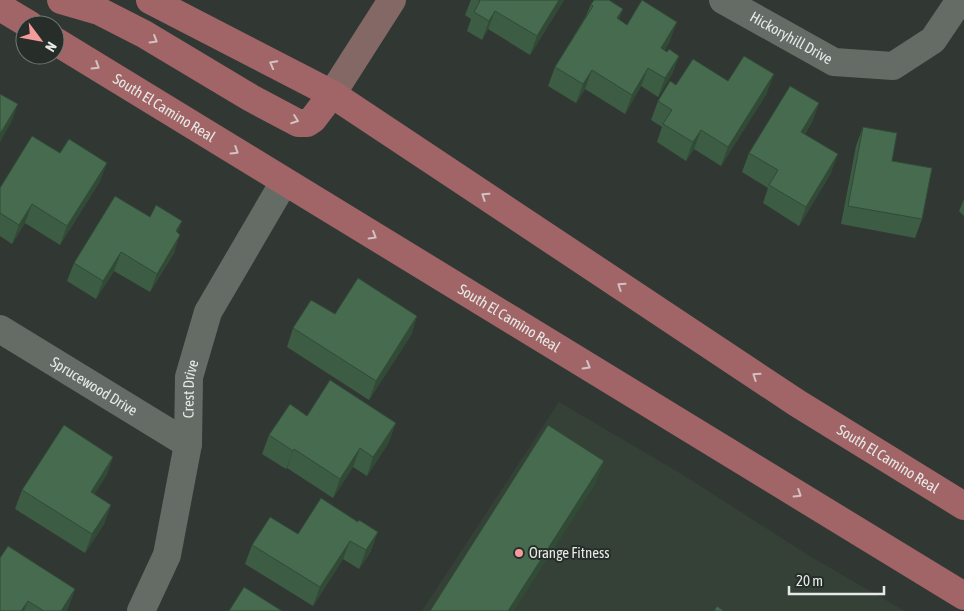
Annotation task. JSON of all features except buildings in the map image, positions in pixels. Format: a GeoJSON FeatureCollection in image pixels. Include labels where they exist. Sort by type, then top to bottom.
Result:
{"type":"FeatureCollection","features":[{"type":"Feature","properties":{"kind":"main road"},"geometry":{"type":"LineString","coordinates":[[61,0],[99,11],[144,34],[251,98],[298,122],[307,123],[313,119],[332,94]]}},
{"type":"Feature","properties":{"kind":"main road","name":"South El Camino Real"},"geometry":{"type":"LineString","coordinates":[[150,0],[332,94],[797,403],[964,506]]}},
{"type":"Feature","properties":{"kind":"main road"},"geometry":{"type":"LineString","coordinates":[[0,7],[15,16]]}},
{"type":"Feature","properties":{"kind":"main road","name":"South El Camino Real"},"geometry":{"type":"LineString","coordinates":[[65,46],[284,182],[757,468],[964,596]]}},
{"type":"Feature","properties":{"kind":"street"},"geometry":{"type":"LineString","coordinates":[[332,94],[392,0]]}},
{"type":"Feature","properties":{"kind":"street","name":"Hickoryhill Drive"},"geometry":{"type":"LineString","coordinates":[[723,0],[834,62],[893,66],[933,40],[960,0]]}},
{"type":"Feature","properties":{"kind":"street","name":"Crest Drive"},"geometry":{"type":"LineString","coordinates":[[141,611],[167,555],[188,444],[189,377],[208,312],[284,182]]}},
{"type":"Feature","properties":{"kind":"street","name":"Sprucewood Drive"},"geometry":{"type":"LineString","coordinates":[[0,329],[188,444]]}},
{"type":"Feature","properties":{"kind":"shaded area"},"geometry":{"type":"Polygon","coordinates":[[[559,402],[683,475],[811,557],[905,611],[422,611],[559,402]]]}},
{"type":"Feature","properties":{"kind":"place","name":"Orange Fitness"},"geometry":{"type":"Point","coordinates":[519,553]}}]}
